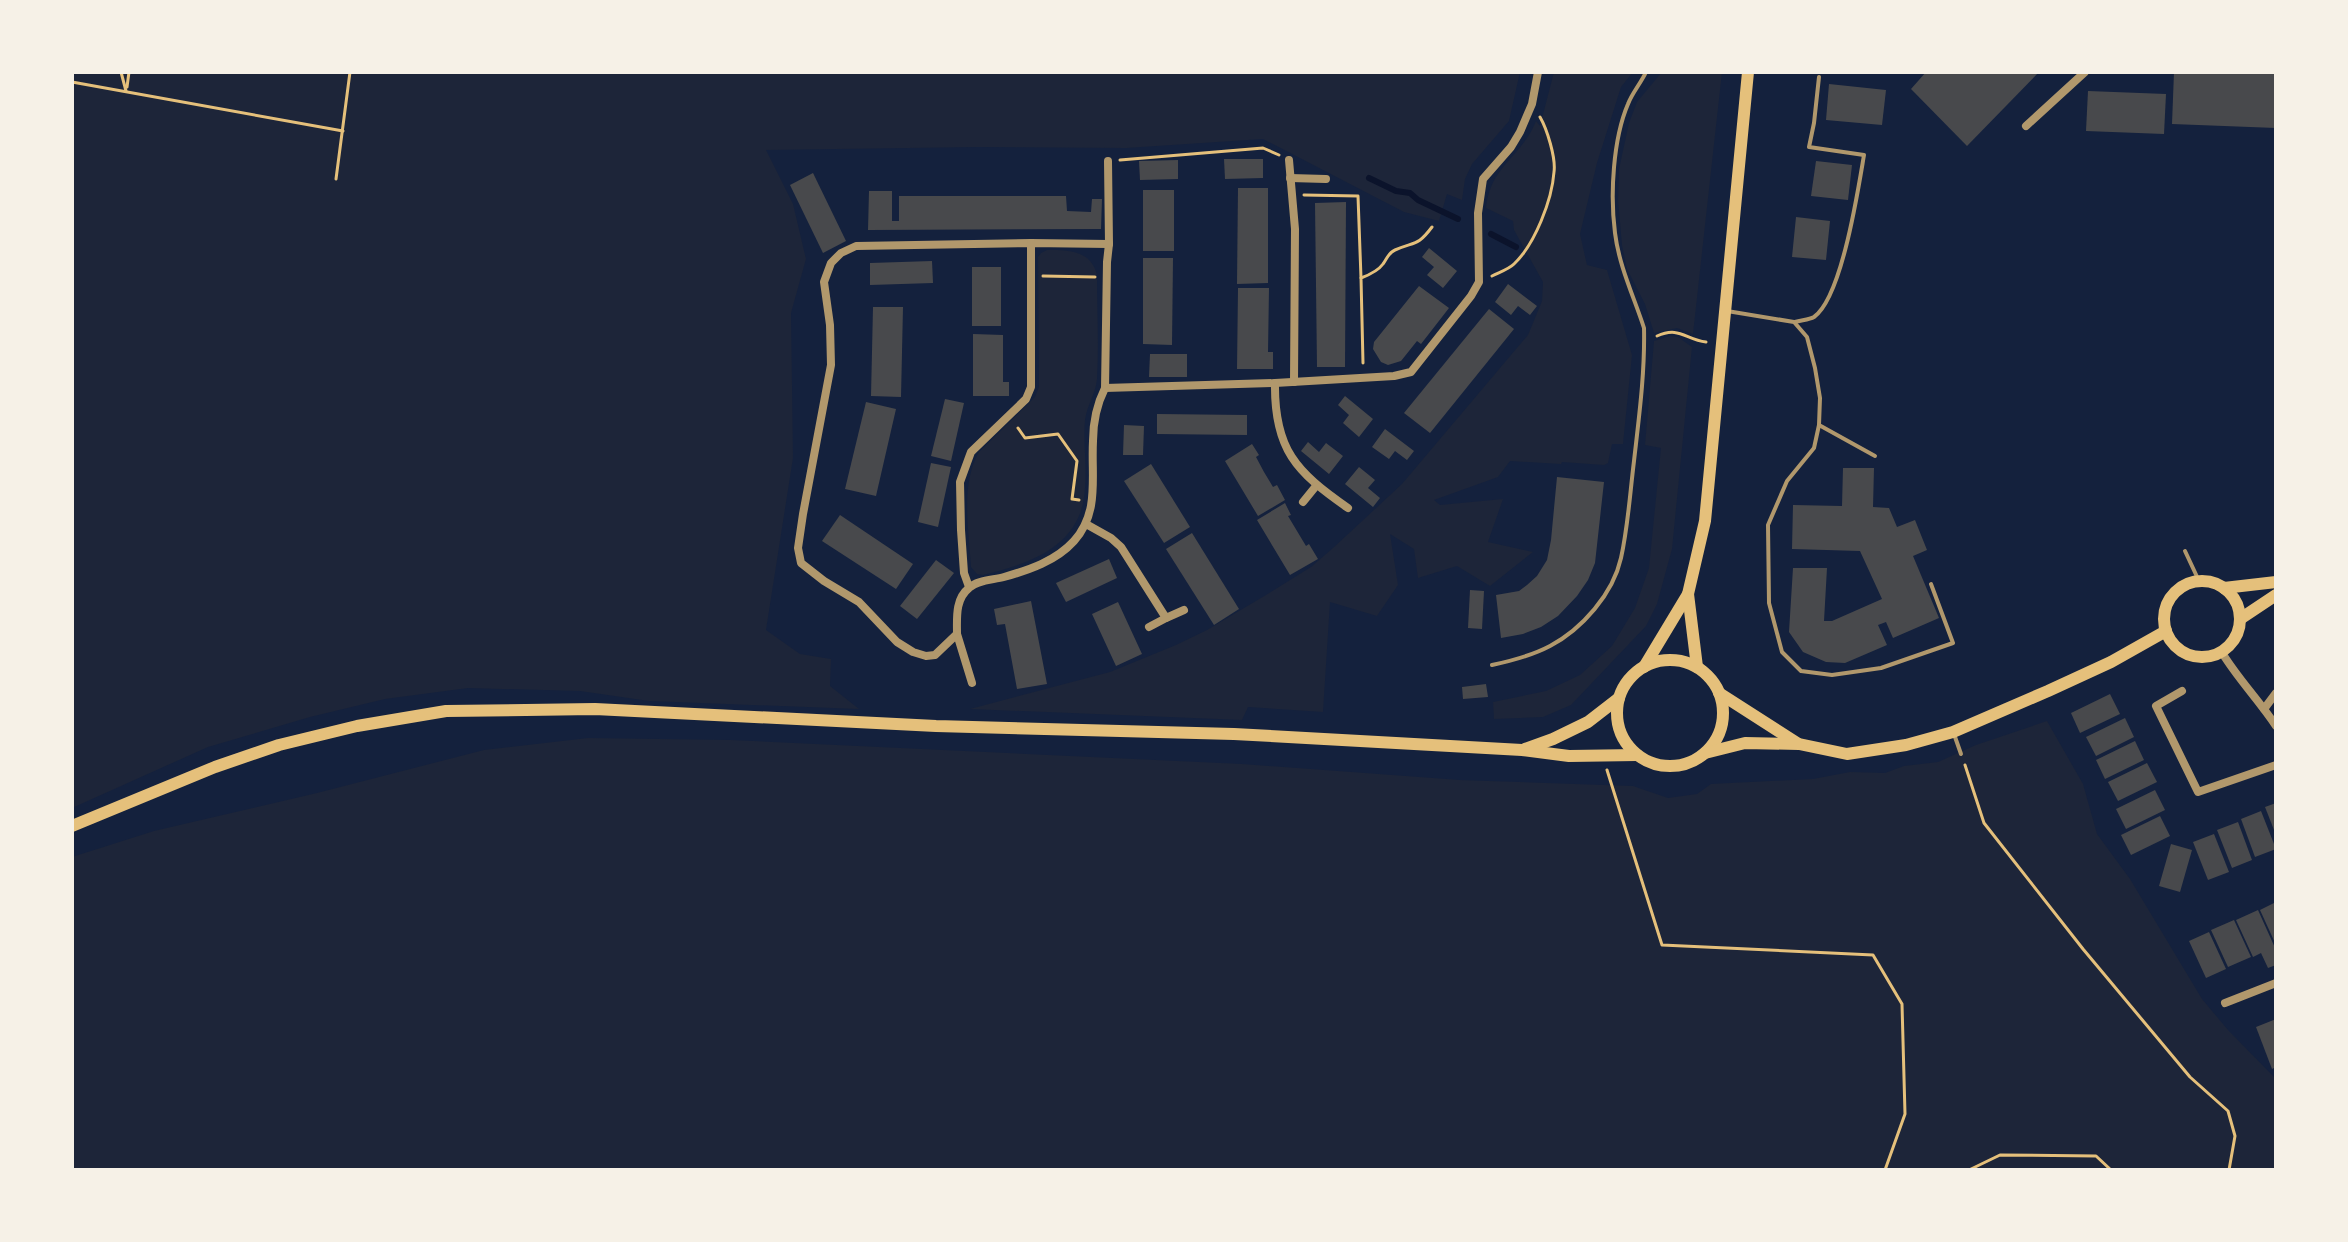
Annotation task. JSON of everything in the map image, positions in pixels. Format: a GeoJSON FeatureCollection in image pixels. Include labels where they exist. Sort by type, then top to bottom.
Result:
{"type":"FeatureCollection","features":[{"type":"Feature","properties":{"kind":"main road"},"geometry":{"type":"LineString","coordinates":[[1644,667],[1659,661],[1675,660],[1697,667],[1710,678],[1719,693],[1722,724],[1713,744],[1691,762],[1675,766],[1651,763],[1637,755],[1626,743],[1617,722],[1619,698],[1625,685],[1644,667],[1688,594],[1705,521],[1748,72]]}},
{"type":"Feature","properties":{"kind":"main road"},"geometry":{"type":"LineString","coordinates":[[2199,581],[2224,588],[2234,598],[2240,619],[2236,635],[2221,651],[2210,656],[2198,656],[2178,648],[2166,631],[2165,612],[2172,596],[2186,585],[2199,581]]}},
{"type":"Feature","properties":{"kind":"main road"},"geometry":{"type":"LineString","coordinates":[[2224,588],[2276,582]]}},
{"type":"Feature","properties":{"kind":"main road"},"geometry":{"type":"LineString","coordinates":[[1688,594],[1697,667]]}},
{"type":"Feature","properties":{"kind":"main road"},"geometry":{"type":"LineString","coordinates":[[2240,619],[2276,595]]}},
{"type":"Feature","properties":{"kind":"main road"},"geometry":{"type":"LineString","coordinates":[[1705,753],[1745,743],[1799,744],[1847,754],[1906,745],[1953,732],[2111,662],[2166,631]]}},
{"type":"Feature","properties":{"kind":"main road"},"geometry":{"type":"LineString","coordinates":[[1719,693],[1799,744]]}},
{"type":"Feature","properties":{"kind":"main road"},"geometry":{"type":"LineString","coordinates":[[1522,750],[1588,722],[1619,698]]}},
{"type":"Feature","properties":{"kind":"main road"},"geometry":{"type":"LineString","coordinates":[[72,826],[215,767],[279,745],[357,726],[446,711],[595,709],[936,726],[1234,734],[1522,750],[1569,756],[1637,755]]}},
{"type":"Feature","properties":{"kind":"street"},"geometry":{"type":"LineString","coordinates":[[1105,388],[1275,383],[1394,376],[1411,372],[1479,282],[1478,213],[1483,179],[1520,132],[1532,104],[1538,72]]}},
{"type":"Feature","properties":{"kind":"street"},"geometry":{"type":"LineString","coordinates":[[2026,126],[2085,72]]}},
{"type":"Feature","properties":{"kind":"street"},"geometry":{"type":"LineString","coordinates":[[1289,160],[1295,229],[1294,382]]}},
{"type":"Feature","properties":{"kind":"street"},"geometry":{"type":"LineString","coordinates":[[972,683],[957,634],[957,611],[961,598],[969,587],[1039,565],[1061,553],[1086,524],[1093,501],[1092,440],[1098,404],[1105,388],[1108,161]]}},
{"type":"Feature","properties":{"kind":"street"},"geometry":{"type":"LineString","coordinates":[[1290,178],[1326,179]]}},
{"type":"Feature","properties":{"kind":"street"},"geometry":{"type":"LineString","coordinates":[[969,587],[964,573],[960,482],[971,452],[1026,399],[1031,387],[1031,243]]}},
{"type":"Feature","properties":{"kind":"street"},"geometry":{"type":"LineString","coordinates":[[957,634],[935,655],[913,652],[897,642],[859,602],[801,563],[798,548],[808,480],[831,365],[824,282],[831,263],[841,253],[856,246],[1109,244]]}},
{"type":"Feature","properties":{"kind":"street"},"geometry":{"type":"LineString","coordinates":[[1275,383],[1275,411],[1281,436],[1291,457],[1316,486],[1348,508]]}},
{"type":"Feature","properties":{"kind":"street"},"geometry":{"type":"LineString","coordinates":[[1303,502],[1316,486]]}},
{"type":"Feature","properties":{"kind":"street"},"geometry":{"type":"LineString","coordinates":[[1086,524],[1121,547],[1166,618]]}},
{"type":"Feature","properties":{"kind":"street"},"geometry":{"type":"LineString","coordinates":[[1149,627],[1184,610]]}},
{"type":"Feature","properties":{"kind":"street"},"geometry":{"type":"LineString","coordinates":[[2221,651],[2276,726]]}},
{"type":"Feature","properties":{"kind":"street"},"geometry":{"type":"LineString","coordinates":[[2182,691],[2156,706],[2198,792],[2276,765]]}},
{"type":"Feature","properties":{"kind":"street"},"geometry":{"type":"LineString","coordinates":[[2264,709],[2276,693]]}},
{"type":"Feature","properties":{"kind":"street"},"geometry":{"type":"LineString","coordinates":[[2225,1003],[2276,983]]}},
{"type":"Feature","properties":{"kind":"lane"},"geometry":{"type":"LineString","coordinates":[[1492,665],[1528,655],[1558,641],[1591,613],[1608,590],[1621,560],[1645,338],[1615,234],[1616,147],[1628,102],[1646,72]]}},
{"type":"Feature","properties":{"kind":"lane"},"geometry":{"type":"LineString","coordinates":[[1725,311],[1794,322],[1813,317],[1831,294],[1854,214],[1864,155],[1809,147],[1819,77]]}},
{"type":"Feature","properties":{"kind":"lane"},"geometry":{"type":"LineString","coordinates":[[1794,322],[1807,337],[1820,398],[1814,448],[1787,481],[1768,525],[1769,603],[1782,652],[1801,671],[1832,675],[1881,668],[1953,643],[1931,584]]}},
{"type":"Feature","properties":{"kind":"lane"},"geometry":{"type":"LineString","coordinates":[[1819,425],[1875,456]]}},
{"type":"Feature","properties":{"kind":"lane"},"geometry":{"type":"LineString","coordinates":[[2185,551],[2199,581]]}},
{"type":"Feature","properties":{"kind":"lane"},"geometry":{"type":"LineString","coordinates":[[1953,732],[1961,754]]}},
{"type":"Feature","properties":{"kind":"path"},"geometry":{"type":"LineString","coordinates":[[121,72],[126,91]]}},
{"type":"Feature","properties":{"kind":"path"},"geometry":{"type":"LineString","coordinates":[[126,91],[129,72]]}},
{"type":"Feature","properties":{"kind":"path"},"geometry":{"type":"LineString","coordinates":[[336,179],[350,72]]}},
{"type":"Feature","properties":{"kind":"path"},"geometry":{"type":"LineString","coordinates":[[72,82],[343,131]]}},
{"type":"Feature","properties":{"kind":"path"},"geometry":{"type":"LineString","coordinates":[[1479,282],[1512,267],[1529,248],[1549,197],[1555,168],[1544,125],[1532,104]]}},
{"type":"Feature","properties":{"kind":"path"},"geometry":{"type":"LineString","coordinates":[[1108,161],[1263,148],[1289,160]]}},
{"type":"Feature","properties":{"kind":"path"},"geometry":{"type":"LineString","coordinates":[[1292,196],[1358,196],[1363,378]]}},
{"type":"Feature","properties":{"kind":"path"},"geometry":{"type":"LineString","coordinates":[[1361,278],[1382,267],[1394,250],[1422,240],[1432,227]]}},
{"type":"Feature","properties":{"kind":"path"},"geometry":{"type":"LineString","coordinates":[[1031,276],[1106,278]]}},
{"type":"Feature","properties":{"kind":"path"},"geometry":{"type":"LineString","coordinates":[[1645,338],[1672,331],[1695,340],[1722,343]]}},
{"type":"Feature","properties":{"kind":"path"},"geometry":{"type":"LineString","coordinates":[[1009,415],[1025,438],[1058,434],[1077,461],[1072,499],[1093,501]]}},
{"type":"Feature","properties":{"kind":"path"},"geometry":{"type":"LineString","coordinates":[[1961,754],[1984,823],[2154,1035],[2190,1077],[2228,1111],[2235,1136],[2229,1170]]}},
{"type":"Feature","properties":{"kind":"path"},"geometry":{"type":"LineString","coordinates":[[1602,755],[1662,945],[1873,955],[1902,1004],[1905,1114],[1885,1170]]}},
{"type":"Feature","properties":{"kind":"path"},"geometry":{"type":"LineString","coordinates":[[1969,1170],[2000,1155],[2014,1155],[2096,1156],[2111,1170]]}},
{"type":"Feature","properties":{"kind":"shaded area"},"geometry":{"type":"Polygon","coordinates":[[[72,72],[1520,72],[1509,121],[1472,164],[1465,179],[1462,200],[1447,194],[1439,221],[1404,212],[1263,139],[1126,148],[766,150],[793,204],[806,259],[791,313],[793,458],[766,630],[800,654],[831,659],[830,686],[859,709],[649,701],[580,691],[468,688],[385,699],[208,747],[72,808],[72,72]]]}},
{"type":"Feature","properties":{"kind":"shaded area"},"geometry":{"type":"Polygon","coordinates":[[[1554,72],[1633,72],[1621,87],[1597,163],[1580,234],[1587,265],[1607,270],[1632,355],[1623,444],[1612,444],[1608,463],[1604,465],[1510,461],[1498,477],[1434,500],[1440,505],[1503,499],[1488,542],[1533,552],[1490,586],[1457,566],[1418,578],[1414,549],[1390,534],[1398,585],[1377,616],[1330,602],[1323,712],[1248,707],[1242,720],[970,709],[1110,672],[1207,630],[1311,567],[1402,484],[1528,335],[1542,301],[1543,282],[1514,230],[1513,221],[1486,208],[1500,172],[1523,144],[1536,121],[1540,126],[1554,72]]]}},
{"type":"Feature","properties":{"kind":"shaded area"},"geometry":{"type":"Polygon","coordinates":[[[1662,72],[1722,72],[1693,334],[1677,328],[1654,333],[1645,304],[1627,269],[1622,245],[1619,169],[1629,123],[1637,102],[1662,72]]]}},
{"type":"Feature","properties":{"kind":"shaded area"},"geometry":{"type":"Polygon","coordinates":[[[1047,250],[1070,251],[1084,256],[1097,275],[1097,379],[1085,420],[1082,508],[1075,524],[1051,549],[1019,564],[977,574],[971,567],[967,508],[969,479],[979,452],[1035,397],[1039,387],[1038,257],[1047,250]]]}},
{"type":"Feature","properties":{"kind":"shaded area"},"geometry":{"type":"Polygon","coordinates":[[[1678,337],[1692,347],[1672,549],[1657,604],[1646,626],[1571,705],[1543,717],[1494,719],[1493,702],[1546,691],[1580,675],[1612,646],[1635,608],[1649,568],[1661,448],[1645,445],[1654,341],[1678,337]]]}},
{"type":"Feature","properties":{"kind":"shaded area"},"geometry":{"type":"Polygon","coordinates":[[[2047,721],[2083,784],[2097,834],[2130,879],[2202,999],[2276,1079],[2276,1170],[72,1170],[72,857],[154,831],[484,750],[588,738],[731,740],[1242,764],[1460,780],[1633,786],[1668,798],[1697,794],[1711,784],[1813,779],[1850,772],[1885,773],[1904,766],[1938,762],[1976,745],[2047,721]]]}},
{"type":"Feature","properties":{"kind":"building"},"geometry":{"type":"Polygon","coordinates":[[[1926,72],[2039,72],[1967,146],[1911,89],[1926,72]]]}},
{"type":"Feature","properties":{"kind":"building"},"geometry":{"type":"Polygon","coordinates":[[[2174,72],[2276,72],[2276,128],[2172,124],[2174,72]]]}},
{"type":"Feature","properties":{"kind":"building"},"geometry":{"type":"Polygon","coordinates":[[[1829,84],[1886,90],[1882,125],[1826,120],[1829,84]]]}},
{"type":"Feature","properties":{"kind":"building"},"geometry":{"type":"Polygon","coordinates":[[[2088,91],[2166,94],[2164,134],[2086,131],[2088,91]]]}},
{"type":"Feature","properties":{"kind":"building"},"geometry":{"type":"Polygon","coordinates":[[[1224,159],[1263,159],[1263,178],[1225,179],[1224,159]]]}},
{"type":"Feature","properties":{"kind":"building"},"geometry":{"type":"Polygon","coordinates":[[[1178,160],[1178,179],[1140,180],[1139,161],[1178,160]]]}},
{"type":"Feature","properties":{"kind":"building"},"geometry":{"type":"Polygon","coordinates":[[[1816,161],[1852,165],[1848,200],[1811,196],[1816,161]]]}},
{"type":"Feature","properties":{"kind":"building"},"geometry":{"type":"Polygon","coordinates":[[[813,173],[846,241],[823,253],[790,185],[813,173]]]}},
{"type":"Feature","properties":{"kind":"building"},"geometry":{"type":"Polygon","coordinates":[[[1238,188],[1268,188],[1268,283],[1237,284],[1238,188]]]}},
{"type":"Feature","properties":{"kind":"building"},"geometry":{"type":"Polygon","coordinates":[[[1143,190],[1174,190],[1174,251],[1143,251],[1143,190]]]}},
{"type":"Feature","properties":{"kind":"building"},"geometry":{"type":"Polygon","coordinates":[[[869,191],[892,191],[892,221],[899,221],[899,196],[1066,196],[1067,211],[1091,212],[1092,199],[1102,199],[1101,229],[868,230],[869,191]]]}},
{"type":"Feature","properties":{"kind":"building"},"geometry":{"type":"Polygon","coordinates":[[[1346,202],[1345,367],[1317,367],[1315,203],[1346,202]]]}},
{"type":"Feature","properties":{"kind":"building"},"geometry":{"type":"Polygon","coordinates":[[[1796,217],[1830,221],[1826,260],[1792,257],[1796,217]]]}},
{"type":"Feature","properties":{"kind":"building"},"geometry":{"type":"Polygon","coordinates":[[[1429,248],[1457,271],[1443,288],[1427,275],[1434,267],[1422,257],[1429,248]]]}},
{"type":"Feature","properties":{"kind":"building"},"geometry":{"type":"Polygon","coordinates":[[[1143,258],[1173,258],[1172,345],[1143,344],[1143,258]]]}},
{"type":"Feature","properties":{"kind":"building"},"geometry":{"type":"Polygon","coordinates":[[[932,261],[933,283],[870,285],[870,263],[932,261]]]}},
{"type":"Feature","properties":{"kind":"building"},"geometry":{"type":"Polygon","coordinates":[[[972,267],[1001,267],[1001,326],[972,326],[972,267]]]}},
{"type":"Feature","properties":{"kind":"building"},"geometry":{"type":"Polygon","coordinates":[[[1508,284],[1537,306],[1530,315],[1518,306],[1511,315],[1495,302],[1508,284]]]}},
{"type":"Feature","properties":{"kind":"building"},"geometry":{"type":"Polygon","coordinates":[[[1419,286],[1449,308],[1421,344],[1417,341],[1401,361],[1388,365],[1381,362],[1373,349],[1374,342],[1419,286]]]}},
{"type":"Feature","properties":{"kind":"building"},"geometry":{"type":"Polygon","coordinates":[[[1238,288],[1269,288],[1268,352],[1273,352],[1273,369],[1237,369],[1238,288]]]}},
{"type":"Feature","properties":{"kind":"building"},"geometry":{"type":"Polygon","coordinates":[[[873,307],[903,307],[901,397],[871,396],[873,307]]]}},
{"type":"Feature","properties":{"kind":"building"},"geometry":{"type":"Polygon","coordinates":[[[1489,309],[1514,329],[1430,433],[1404,413],[1489,309]]]}},
{"type":"Feature","properties":{"kind":"building"},"geometry":{"type":"Polygon","coordinates":[[[973,334],[1003,335],[1003,382],[1009,382],[1009,396],[973,396],[973,334]]]}},
{"type":"Feature","properties":{"kind":"building"},"geometry":{"type":"Polygon","coordinates":[[[1150,354],[1187,354],[1187,377],[1149,377],[1150,354]]]}},
{"type":"Feature","properties":{"kind":"building"},"geometry":{"type":"Polygon","coordinates":[[[1345,396],[1373,419],[1359,437],[1343,423],[1349,415],[1338,405],[1345,396]]]}},
{"type":"Feature","properties":{"kind":"building"},"geometry":{"type":"Polygon","coordinates":[[[945,399],[964,403],[951,461],[931,456],[945,399]]]}},
{"type":"Feature","properties":{"kind":"building"},"geometry":{"type":"Polygon","coordinates":[[[866,402],[896,409],[876,496],[845,489],[866,402]]]}},
{"type":"Feature","properties":{"kind":"building"},"geometry":{"type":"Polygon","coordinates":[[[1157,414],[1247,415],[1247,435],[1157,434],[1157,414]]]}},
{"type":"Feature","properties":{"kind":"building"},"geometry":{"type":"Polygon","coordinates":[[[1124,425],[1144,426],[1143,455],[1123,455],[1124,425]]]}},
{"type":"Feature","properties":{"kind":"building"},"geometry":{"type":"Polygon","coordinates":[[[1385,429],[1414,451],[1407,460],[1395,451],[1389,459],[1372,447],[1385,429]]]}},
{"type":"Feature","properties":{"kind":"building"},"geometry":{"type":"Polygon","coordinates":[[[1308,442],[1319,452],[1326,443],[1343,456],[1329,474],[1301,451],[1308,442]]]}},
{"type":"Feature","properties":{"kind":"building"},"geometry":{"type":"Polygon","coordinates":[[[1252,444],[1264,472],[1273,487],[1277,485],[1285,500],[1258,516],[1225,461],[1252,444]]]}},
{"type":"Feature","properties":{"kind":"building"},"geometry":{"type":"Polygon","coordinates":[[[931,463],[951,467],[938,527],[918,522],[931,463]]]}},
{"type":"Feature","properties":{"kind":"building"},"geometry":{"type":"Polygon","coordinates":[[[1151,464],[1190,527],[1164,543],[1124,481],[1151,464]]]}},
{"type":"Feature","properties":{"kind":"building"},"geometry":{"type":"Polygon","coordinates":[[[1359,467],[1375,480],[1368,488],[1380,498],[1373,507],[1345,484],[1359,467]]]}},
{"type":"Feature","properties":{"kind":"building"},"geometry":{"type":"Polygon","coordinates":[[[1843,468],[1874,468],[1873,507],[1889,508],[1897,527],[1915,520],[1927,550],[1913,556],[1939,618],[1893,638],[1886,622],[1878,625],[1887,645],[1845,663],[1826,662],[1803,652],[1789,632],[1793,568],[1827,568],[1824,621],[1832,621],[1882,599],[1860,551],[1792,549],[1793,505],[1842,506],[1843,468]]]}},
{"type":"Feature","properties":{"kind":"building"},"geometry":{"type":"Polygon","coordinates":[[[1557,477],[1604,482],[1595,563],[1577,596],[1558,616],[1523,634],[1501,638],[1496,595],[1519,591],[1537,576],[1547,560],[1557,477]]]}},
{"type":"Feature","properties":{"kind":"building"},"geometry":{"type":"Polygon","coordinates":[[[1285,503],[1291,515],[1288,516],[1306,546],[1309,544],[1318,559],[1290,575],[1257,520],[1285,503]]]}},
{"type":"Feature","properties":{"kind":"building"},"geometry":{"type":"Polygon","coordinates":[[[840,515],[913,564],[896,589],[822,541],[840,515]]]}},
{"type":"Feature","properties":{"kind":"building"},"geometry":{"type":"Polygon","coordinates":[[[1192,533],[1239,609],[1214,625],[1166,549],[1192,533]]]}},
{"type":"Feature","properties":{"kind":"building"},"geometry":{"type":"Polygon","coordinates":[[[1109,559],[1117,578],[1066,602],[1056,583],[1109,559]]]}},
{"type":"Feature","properties":{"kind":"building"},"geometry":{"type":"Polygon","coordinates":[[[936,560],[954,573],[917,619],[900,606],[936,560]]]}},
{"type":"Feature","properties":{"kind":"building"},"geometry":{"type":"Polygon","coordinates":[[[1470,590],[1484,591],[1482,629],[1468,628],[1470,590]]]}},
{"type":"Feature","properties":{"kind":"building"},"geometry":{"type":"Polygon","coordinates":[[[1031,601],[1047,684],[1017,689],[1005,624],[997,625],[994,609],[1031,601]]]}},
{"type":"Feature","properties":{"kind":"building"},"geometry":{"type":"Polygon","coordinates":[[[1118,602],[1142,654],[1116,666],[1092,614],[1118,602]]]}},
{"type":"Feature","properties":{"kind":"building"},"geometry":{"type":"Polygon","coordinates":[[[1486,684],[1488,697],[1463,699],[1462,687],[1486,684]]]}},
{"type":"Feature","properties":{"kind":"building"},"geometry":{"type":"Polygon","coordinates":[[[2110,694],[2120,714],[2080,733],[2071,713],[2110,694]]]}},
{"type":"Feature","properties":{"kind":"building"},"geometry":{"type":"Polygon","coordinates":[[[2125,718],[2134,737],[2096,756],[2086,737],[2125,718]]]}},
{"type":"Feature","properties":{"kind":"building"},"geometry":{"type":"Polygon","coordinates":[[[2135,741],[2144,760],[2105,779],[2096,760],[2135,741]]]}},
{"type":"Feature","properties":{"kind":"building"},"geometry":{"type":"Polygon","coordinates":[[[2147,763],[2157,782],[2118,801],[2108,782],[2147,763]]]}},
{"type":"Feature","properties":{"kind":"building"},"geometry":{"type":"Polygon","coordinates":[[[2155,790],[2165,810],[2126,829],[2116,809],[2155,790]]]}},
{"type":"Feature","properties":{"kind":"building"},"geometry":{"type":"Polygon","coordinates":[[[2276,803],[2276,835],[2265,807],[2276,803]]]}},
{"type":"Feature","properties":{"kind":"building"},"geometry":{"type":"Polygon","coordinates":[[[2261,811],[2276,849],[2255,857],[2241,819],[2261,811]]]}},
{"type":"Feature","properties":{"kind":"building"},"geometry":{"type":"Polygon","coordinates":[[[2160,816],[2170,836],[2131,855],[2121,835],[2160,816]]]}},
{"type":"Feature","properties":{"kind":"building"},"geometry":{"type":"Polygon","coordinates":[[[2238,822],[2252,860],[2232,868],[2217,830],[2238,822]]]}},
{"type":"Feature","properties":{"kind":"building"},"geometry":{"type":"Polygon","coordinates":[[[2214,834],[2229,872],[2208,880],[2193,842],[2214,834]]]}},
{"type":"Feature","properties":{"kind":"building"},"geometry":{"type":"Polygon","coordinates":[[[2171,844],[2192,850],[2180,892],[2159,886],[2171,844]]]}},
{"type":"Feature","properties":{"kind":"building"},"geometry":{"type":"Polygon","coordinates":[[[2276,902],[2276,945],[2260,910],[2276,902]]]}},
{"type":"Feature","properties":{"kind":"building"},"geometry":{"type":"Polygon","coordinates":[[[2258,910],[2276,950],[2276,965],[2268,968],[2261,953],[2253,957],[2236,920],[2258,910]]]}},
{"type":"Feature","properties":{"kind":"building"},"geometry":{"type":"Polygon","coordinates":[[[2234,920],[2251,957],[2228,967],[2211,930],[2234,920]]]}},
{"type":"Feature","properties":{"kind":"building"},"geometry":{"type":"Polygon","coordinates":[[[2209,932],[2226,969],[2206,978],[2189,941],[2209,932]]]}},
{"type":"Feature","properties":{"kind":"building"},"geometry":{"type":"Polygon","coordinates":[[[2276,1019],[2276,1067],[2272,1069],[2256,1027],[2276,1019]]]}},
{"type":"Feature","properties":{"kind":"waterway"},"geometry":{"type":"LineString","coordinates":[[1369,178],[1396,191],[1410,193],[1458,219]]}},
{"type":"Feature","properties":{"kind":"waterway"},"geometry":{"type":"LineString","coordinates":[[1491,234],[1516,247]]}}]}
